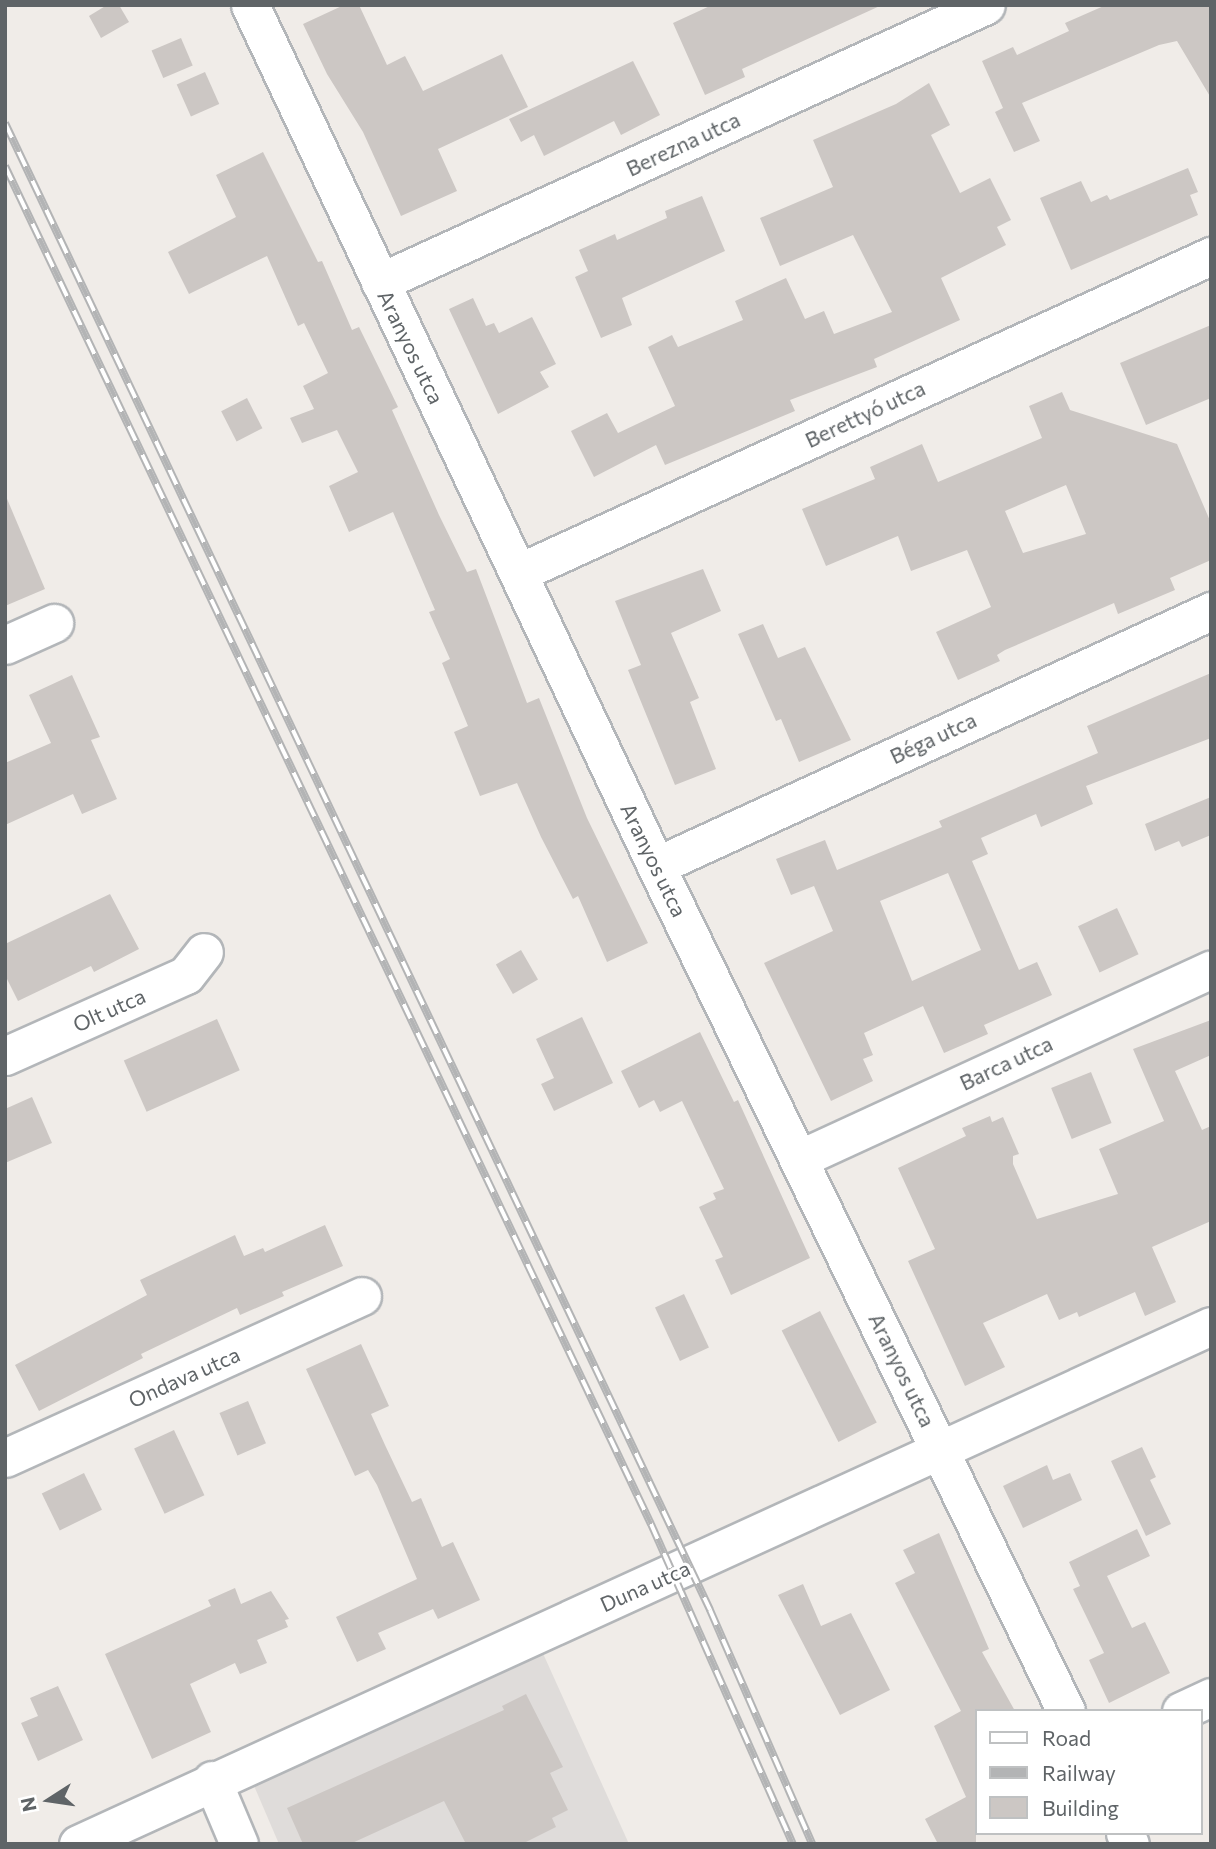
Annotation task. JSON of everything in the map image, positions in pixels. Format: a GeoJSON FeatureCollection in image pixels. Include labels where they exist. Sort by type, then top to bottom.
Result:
{"type":"FeatureCollection","features":[{"type":"Feature","properties":{"kind":"street","name":"Aranyos utca"},"geometry":{"type":"LineString","coordinates":[[250,5],[520,572],[656,866],[801,1158],[1065,1709]]}},
{"type":"Feature","properties":{"kind":"street","name":"Berezna utca"},"geometry":{"type":"LineString","coordinates":[[380,282],[986,5]]}},
{"type":"Feature","properties":{"kind":"street","name":"Berettyó utca"},"geometry":{"type":"LineString","coordinates":[[520,572],[1211,256]]}},
{"type":"Feature","properties":{"kind":"street","name":"Béga utca"},"geometry":{"type":"LineString","coordinates":[[656,866],[1211,611]]}},
{"type":"Feature","properties":{"kind":"street"},"geometry":{"type":"LineString","coordinates":[[5,645],[54,623]]}},
{"type":"Feature","properties":{"kind":"street","name":"Olt utca"},"geometry":{"type":"LineString","coordinates":[[5,1056],[186,975],[204,952]]}},
{"type":"Feature","properties":{"kind":"street","name":"Barca utca"},"geometry":{"type":"LineString","coordinates":[[801,1158],[1211,969]]}},
{"type":"Feature","properties":{"kind":"street","name":"Ondava utca"},"geometry":{"type":"LineString","coordinates":[[5,1458],[362,1296]]}},
{"type":"Feature","properties":{"kind":"street","name":"Duna utca"},"geometry":{"type":"LineString","coordinates":[[78,1844],[212,1780],[1211,1326]]}},
{"type":"Feature","properties":{"kind":"street"},"geometry":{"type":"LineString","coordinates":[[1185,1709],[1211,1697]]}},
{"type":"Feature","properties":{"kind":"street"},"geometry":{"type":"LineString","coordinates":[[212,1780],[239,1844]]}},
{"type":"Feature","properties":{"kind":"shaded area"},"geometry":{"type":"Polygon","coordinates":[[[541,1649],[629,1844],[279,1844],[252,1781],[541,1649]]]}},
{"type":"Feature","properties":{"kind":"building"},"geometry":{"type":"Polygon","coordinates":[[[107,5],[119,5],[129,22],[101,38],[89,16],[107,5]]]}},
{"type":"Feature","properties":{"kind":"building"},"geometry":{"type":"Polygon","coordinates":[[[344,5],[359,5],[387,65],[405,56],[423,91],[502,54],[528,107],[438,149],[457,191],[401,216],[363,132],[327,74],[303,24],[344,5]]]}},
{"type":"Feature","properties":{"kind":"building"},"geometry":{"type":"Polygon","coordinates":[[[712,5],[882,5],[742,69],[745,77],[705,95],[673,23],[712,5]]]}},
{"type":"Feature","properties":{"kind":"building"},"geometry":{"type":"Polygon","coordinates":[[[1106,5],[1211,5],[1211,98],[1177,41],[1159,45],[1022,103],[1040,141],[1014,152],[995,112],[1003,108],[982,61],[1013,47],[1017,55],[1069,31],[1065,23],[1106,5]]]}},
{"type":"Feature","properties":{"kind":"building"},"geometry":{"type":"Polygon","coordinates":[[[181,38],[193,66],[163,78],[152,51],[181,38]]]}},
{"type":"Feature","properties":{"kind":"building"},"geometry":{"type":"Polygon","coordinates":[[[633,61],[660,115],[621,135],[614,121],[544,156],[534,135],[521,142],[509,119],[633,61]]]}},
{"type":"Feature","properties":{"kind":"building"},"geometry":{"type":"Polygon","coordinates":[[[205,72],[219,104],[191,117],[177,85],[205,72]]]}},
{"type":"Feature","properties":{"kind":"building"},"geometry":{"type":"Polygon","coordinates":[[[929,83],[950,125],[931,135],[960,193],[990,178],[1011,220],[997,227],[1006,245],[941,278],[960,320],[874,359],[877,367],[790,400],[795,411],[665,465],[656,445],[594,477],[571,431],[607,413],[618,433],[675,406],[648,347],[672,335],[678,347],[743,320],[735,301],[786,278],[805,319],[824,311],[834,334],[892,312],[853,235],[780,266],[760,218],[833,187],[813,140],[896,104],[929,83]]]}},
{"type":"Feature","properties":{"kind":"building"},"geometry":{"type":"Polygon","coordinates":[[[263,152],[318,262],[322,261],[352,330],[359,327],[383,376],[398,407],[392,410],[439,515],[467,572],[476,569],[527,703],[539,698],[587,818],[648,943],[607,962],[578,896],[573,899],[517,783],[480,796],[454,732],[468,726],[442,663],[450,659],[429,612],[435,610],[393,512],[349,532],[329,486],[358,472],[337,430],[302,443],[290,418],[314,409],[303,386],[328,373],[304,323],[298,326],[267,256],[189,294],[168,252],[236,217],[216,175],[263,152]]]}},
{"type":"Feature","properties":{"kind":"building"},"geometry":{"type":"Polygon","coordinates":[[[1188,168],[1198,192],[1190,195],[1198,215],[1071,270],[1040,198],[1081,181],[1091,202],[1107,195],[1110,200],[1188,168]]]}},
{"type":"Feature","properties":{"kind":"building"},"geometry":{"type":"Polygon","coordinates":[[[702,196],[725,251],[622,298],[632,325],[601,338],[575,277],[588,271],[579,250],[615,234],[617,240],[667,218],[665,211],[702,196]]]}},
{"type":"Feature","properties":{"kind":"building"},"geometry":{"type":"Polygon","coordinates":[[[473,298],[486,326],[494,323],[499,333],[532,317],[556,364],[540,372],[549,387],[498,414],[449,309],[473,298]]]}},
{"type":"Feature","properties":{"kind":"building"},"geometry":{"type":"Polygon","coordinates":[[[1211,325],[1211,398],[1146,425],[1120,363],[1211,325]]]}},
{"type":"Feature","properties":{"kind":"building"},"geometry":{"type":"Polygon","coordinates":[[[1062,392],[1070,410],[1177,444],[1211,523],[1211,560],[1170,578],[1175,590],[1118,614],[1114,603],[1005,650],[997,655],[1000,661],[958,680],[936,632],[991,607],[967,550],[911,571],[898,536],[826,566],[802,509],[875,479],[870,467],[922,444],[938,482],[1042,438],[1029,406],[1062,392]],[[1066,485],[1005,511],[1023,553],[1086,534],[1066,485]]]}},
{"type":"Feature","properties":{"kind":"building"},"geometry":{"type":"Polygon","coordinates":[[[247,398],[262,428],[237,441],[221,411],[247,398]]]}},
{"type":"Feature","properties":{"kind":"building"},"geometry":{"type":"Polygon","coordinates":[[[5,494],[45,589],[5,606],[5,494]]]}},
{"type":"Feature","properties":{"kind":"building"},"geometry":{"type":"Polygon","coordinates":[[[703,569],[721,611],[671,633],[699,698],[690,702],[716,769],[675,785],[628,670],[641,665],[615,601],[703,569]]]}},
{"type":"Feature","properties":{"kind":"building"},"geometry":{"type":"Polygon","coordinates":[[[763,624],[778,658],[805,647],[851,740],[799,762],[781,719],[776,721],[738,634],[763,624]]]}},
{"type":"Feature","properties":{"kind":"building"},"geometry":{"type":"Polygon","coordinates":[[[1211,673],[1211,738],[1086,786],[1093,804],[1041,827],[1036,814],[981,838],[988,854],[972,861],[1019,970],[1037,962],[1052,995],[984,1025],[988,1034],[944,1053],[923,1006],[864,1033],[873,1055],[863,1059],[873,1081],[831,1101],[764,963],[833,931],[814,886],[791,895],[776,859],[825,840],[837,870],[942,827],[939,821],[1098,753],[1087,726],[1211,673]],[[948,873],[880,901],[912,981],[981,950],[948,873]]]}},
{"type":"Feature","properties":{"kind":"building"},"geometry":{"type":"Polygon","coordinates":[[[72,675],[100,737],[91,740],[117,799],[82,814],[73,794],[5,825],[5,763],[51,743],[29,695],[72,675]]]}},
{"type":"Feature","properties":{"kind":"building"},"geometry":{"type":"Polygon","coordinates":[[[1211,797],[1211,835],[1182,847],[1179,841],[1155,851],[1145,824],[1211,797]]]}},
{"type":"Feature","properties":{"kind":"building"},"geometry":{"type":"Polygon","coordinates":[[[110,894],[139,949],[94,972],[91,966],[18,1001],[5,975],[5,944],[110,894]]]}},
{"type":"Feature","properties":{"kind":"building"},"geometry":{"type":"Polygon","coordinates":[[[1117,908],[1139,954],[1100,972],[1078,926],[1117,908]]]}},
{"type":"Feature","properties":{"kind":"building"},"geometry":{"type":"Polygon","coordinates":[[[521,950],[538,979],[513,994],[496,964],[521,950]]]}},
{"type":"Feature","properties":{"kind":"building"},"geometry":{"type":"Polygon","coordinates":[[[582,1017],[613,1083],[554,1111],[541,1084],[554,1078],[536,1039],[582,1017]]]}},
{"type":"Feature","properties":{"kind":"building"},"geometry":{"type":"Polygon","coordinates":[[[217,1019],[240,1070],[147,1112],[124,1060],[217,1019]]]}},
{"type":"Feature","properties":{"kind":"building"},"geometry":{"type":"Polygon","coordinates":[[[1211,1020],[1211,1055],[1175,1071],[1202,1130],[1211,1126],[1211,1221],[1152,1247],[1176,1302],[1145,1316],[1135,1292],[1079,1317],[1077,1312],[1059,1320],[1047,1294],[983,1323],[1005,1367],[965,1386],[908,1261],[935,1249],[898,1168],[966,1136],[962,1128],[990,1116],[992,1122],[1003,1117],[1019,1154],[1013,1156],[1013,1164],[1037,1219],[1118,1194],[1099,1149],[1164,1121],[1133,1049],[1211,1020]]]}},
{"type":"Feature","properties":{"kind":"building"},"geometry":{"type":"Polygon","coordinates":[[[700,1032],[734,1102],[738,1100],[810,1258],[731,1295],[715,1260],[723,1257],[699,1207],[716,1199],[713,1193],[724,1189],[682,1101],[660,1112],[654,1100],[639,1108],[621,1071],[700,1032]]]}},
{"type":"Feature","properties":{"kind":"building"},"geometry":{"type":"Polygon","coordinates":[[[1091,1072],[1112,1123],[1072,1139],[1051,1088],[1091,1072]]]}},
{"type":"Feature","properties":{"kind":"building"},"geometry":{"type":"Polygon","coordinates":[[[32,1097],[52,1143],[5,1163],[5,1109],[32,1097]]]}},
{"type":"Feature","properties":{"kind":"building"},"geometry":{"type":"Polygon","coordinates":[[[325,1225],[343,1266],[282,1292],[284,1296],[240,1315],[237,1308],[141,1354],[143,1358],[39,1411],[15,1365],[147,1295],[140,1280],[235,1235],[244,1256],[263,1248],[265,1252],[325,1225]]]}},
{"type":"Feature","properties":{"kind":"building"},"geometry":{"type":"Polygon","coordinates":[[[684,1294],[709,1347],[680,1361],[655,1308],[684,1294]]]}},
{"type":"Feature","properties":{"kind":"building"},"geometry":{"type":"Polygon","coordinates":[[[820,1311],[877,1422],[838,1442],[782,1331],[820,1311]]]}},
{"type":"Feature","properties":{"kind":"building"},"geometry":{"type":"Polygon","coordinates":[[[361,1344],[389,1406],[371,1414],[385,1445],[412,1502],[421,1498],[442,1547],[453,1542],[480,1600],[438,1619],[433,1609],[378,1633],[386,1649],[357,1662],[336,1617],[417,1579],[377,1485],[368,1470],[355,1476],[306,1369],[361,1344]]]}},
{"type":"Feature","properties":{"kind":"building"},"geometry":{"type":"Polygon","coordinates":[[[248,1401],[266,1443],[237,1455],[219,1413],[248,1401]]]}},
{"type":"Feature","properties":{"kind":"building"},"geometry":{"type":"Polygon","coordinates":[[[174,1430],[204,1495],[165,1514],[134,1449],[174,1430]]]}},
{"type":"Feature","properties":{"kind":"building"},"geometry":{"type":"Polygon","coordinates":[[[1142,1447],[1156,1477],[1150,1480],[1171,1524],[1146,1536],[1111,1461],[1142,1447]]]}},
{"type":"Feature","properties":{"kind":"building"},"geometry":{"type":"Polygon","coordinates":[[[1047,1465],[1053,1480],[1070,1473],[1082,1500],[1023,1528],[1003,1486],[1047,1465]]]}},
{"type":"Feature","properties":{"kind":"building"},"geometry":{"type":"Polygon","coordinates":[[[84,1473],[102,1510],[60,1530],[42,1494],[84,1473]]]}},
{"type":"Feature","properties":{"kind":"building"},"geometry":{"type":"Polygon","coordinates":[[[1137,1529],[1150,1556],[1107,1576],[1132,1628],[1145,1622],[1170,1673],[1109,1703],[1089,1660],[1104,1653],[1073,1589],[1080,1586],[1069,1562],[1137,1529]]]}},
{"type":"Feature","properties":{"kind":"building"},"geometry":{"type":"Polygon","coordinates":[[[939,1533],[989,1649],[982,1652],[1014,1709],[974,1709],[976,1844],[938,1844],[925,1819],[966,1797],[934,1726],[961,1711],[895,1583],[915,1573],[903,1550],[939,1533]]]}},
{"type":"Feature","properties":{"kind":"building"},"geometry":{"type":"Polygon","coordinates":[[[803,1584],[821,1626],[851,1613],[890,1690],[840,1715],[778,1595],[803,1584]]]}},
{"type":"Feature","properties":{"kind":"building"},"geometry":{"type":"Polygon","coordinates":[[[235,1588],[241,1604],[271,1591],[289,1619],[285,1620],[288,1627],[257,1640],[267,1663],[240,1674],[235,1663],[190,1684],[211,1732],[152,1759],[105,1654],[211,1606],[208,1600],[235,1588]]]}},
{"type":"Feature","properties":{"kind":"building"},"geometry":{"type":"Polygon","coordinates":[[[58,1686],[83,1740],[38,1761],[21,1723],[38,1716],[30,1698],[58,1686]]]}},
{"type":"Feature","properties":{"kind":"building"},"geometry":{"type":"Polygon","coordinates":[[[526,1694],[563,1767],[550,1773],[568,1810],[552,1818],[556,1827],[522,1844],[466,1844],[444,1801],[350,1844],[303,1844],[287,1808],[504,1710],[502,1706],[526,1694]]]}},
{"type":"Feature","properties":{"kind":"railway"},"geometry":{"type":"LineString","coordinates":[[5,123],[710,1610],[812,1844]]}},
{"type":"Feature","properties":{"kind":"railway"},"geometry":{"type":"LineString","coordinates":[[5,166],[651,1524],[793,1844]]}}]}
